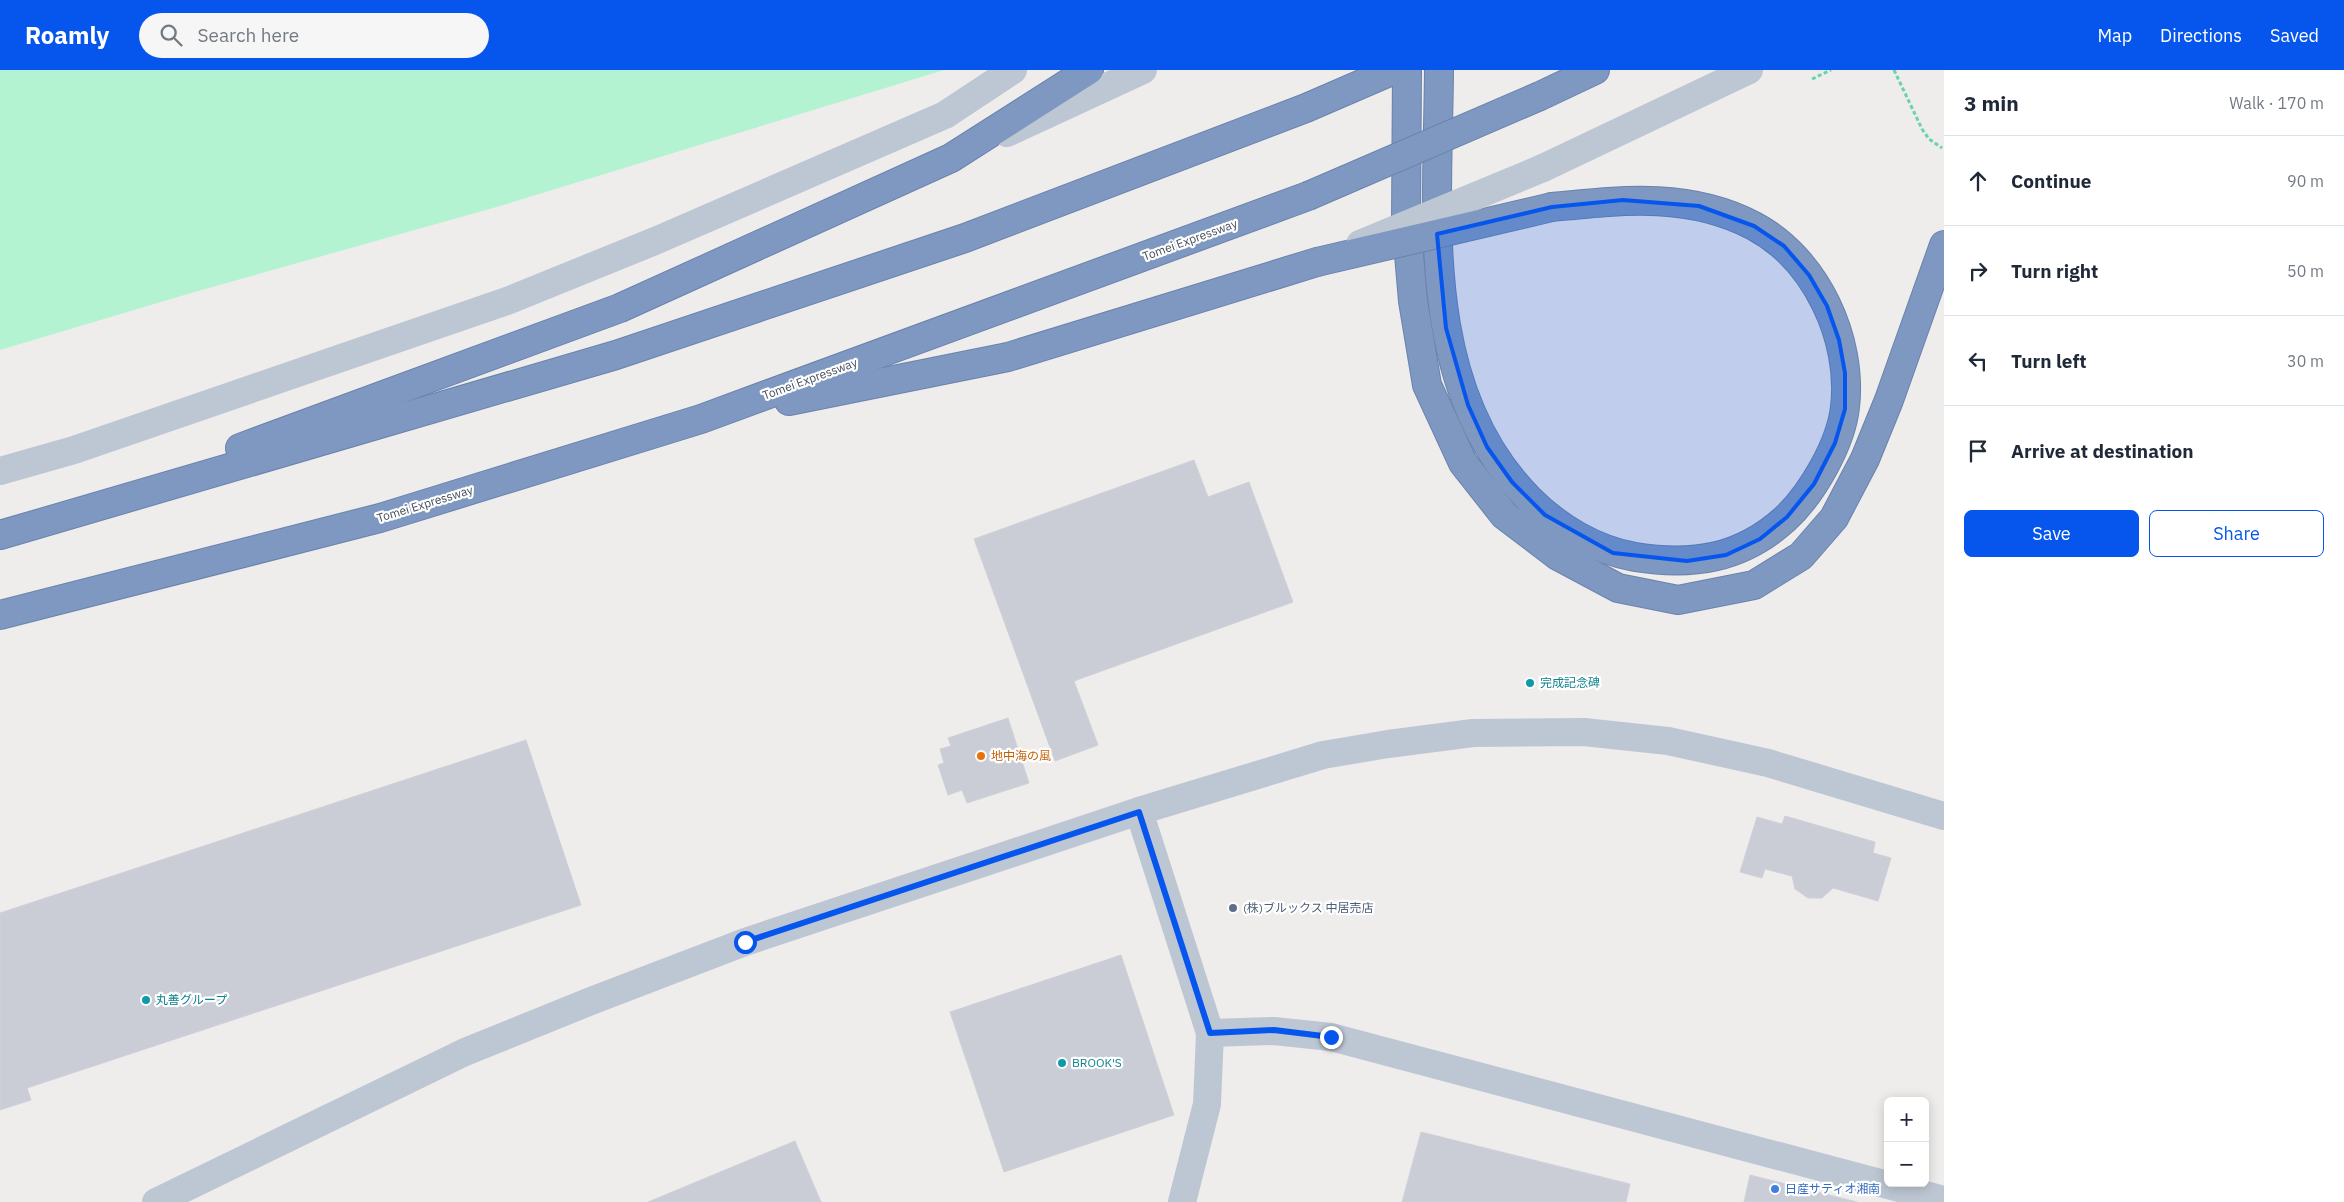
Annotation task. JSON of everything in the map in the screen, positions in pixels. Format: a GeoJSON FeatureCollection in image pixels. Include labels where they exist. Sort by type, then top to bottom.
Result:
{"type":"FeatureCollection","features":[{"type":"Feature","properties":{"kind":"highway"},"geometry":{"type":"LineString","coordinates":[[3,534],[620,308],[951,158],[1089,70]]}},
{"type":"Feature","properties":{"kind":"highway"},"geometry":{"type":"LineString","coordinates":[[3,534],[616,355],[965,238],[1306,108],[1394,70]]}},
{"type":"Feature","properties":{"kind":"highway"},"geometry":{"type":"LineString","coordinates":[[1407,70],[1406,220],[1413,301],[1427,385],[1463,463],[1504,515],[1558,556],[1618,588],[1678,600],[1754,585],[1801,556],[1834,518],[1865,459],[1889,400],[1944,246]]}},
{"type":"Feature","properties":{"kind":"highway"},"geometry":{"type":"LineString","coordinates":[[701,419],[1008,357],[1317,262],[1552,207],[1623,200],[1656,200],[1698,206],[1754,226],[1784,246],[1809,275],[1827,306],[1839,340],[1845,373],[1845,409],[1835,443],[1814,484],[1787,517],[1760,539],[1726,555],[1687,561],[1649,559],[1613,553],[1577,536],[1544,515],[1512,482],[1487,447],[1468,405],[1456,371],[1442,298],[1437,255],[1439,70]]}},
{"type":"Feature","properties":{"kind":"highway","name":"Tomei Expressway"},"geometry":{"type":"LineString","coordinates":[[0,615],[380,518],[701,419],[1308,196],[1540,96],[1595,70]]}},
{"type":"Feature","properties":{"kind":"street"},"geometry":{"type":"LineString","coordinates":[[0,472],[74,450],[507,301],[655,241],[945,115],[1012,70]]}},
{"type":"Feature","properties":{"kind":"street"},"geometry":{"type":"LineString","coordinates":[[951,158],[1143,70]]}},
{"type":"Feature","properties":{"kind":"street"},"geometry":{"type":"LineString","coordinates":[[1317,262],[1543,168],[1749,70]]}},
{"type":"Feature","properties":{"kind":"street"},"geometry":{"type":"LineString","coordinates":[[156,1202],[465,1052],[745,942],[1139,812],[1323,756],[1378,745],[1473,733],[1584,732],[1668,741],[1768,763],[1944,816]]}},
{"type":"Feature","properties":{"kind":"street"},"geometry":{"type":"LineString","coordinates":[[1139,812],[1210,1033],[1207,1104],[1182,1202]]}},
{"type":"Feature","properties":{"kind":"street"},"geometry":{"type":"LineString","coordinates":[[1210,1033],[1274,1030],[1331,1037],[1944,1200]]}},
{"type":"Feature","properties":{"kind":"path"},"geometry":{"type":"LineString","coordinates":[[1812,79],[1831,70]]}},
{"type":"Feature","properties":{"kind":"path"},"geometry":{"type":"LineString","coordinates":[[1894,70],[1922,129],[1929,139],[1942,148]]}},
{"type":"Feature","properties":{"kind":"highlighted area"},"geometry":{"type":"Polygon","coordinates":[[[1623,200],[1699,206],[1754,226],[1784,246],[1809,275],[1827,306],[1839,340],[1845,373],[1845,409],[1835,443],[1814,484],[1787,517],[1760,539],[1726,555],[1687,561],[1613,553],[1545,515],[1512,482],[1487,447],[1468,405],[1446,328],[1437,234],[1552,207],[1623,200]]]}},
{"type":"Feature","properties":{"kind":"green space"},"geometry":{"type":"Polygon","coordinates":[[[0,70],[944,70],[500,206],[191,293],[0,350],[0,70]]]}},
{"type":"Feature","properties":{"kind":"building"},"geometry":{"type":"Polygon","coordinates":[[[1194,460],[1208,497],[1249,482],[1293,602],[1074,681],[1098,745],[1055,761],[974,539],[1194,460]]]}},
{"type":"Feature","properties":{"kind":"building","name":"地中海の風"},"geometry":{"type":"Polygon","coordinates":[[[1008,718],[1029,783],[967,803],[962,790],[948,795],[938,765],[944,763],[940,749],[951,746],[948,738],[1008,718]]]}},
{"type":"Feature","properties":{"kind":"building","name":"丸善グループ"},"geometry":{"type":"Polygon","coordinates":[[[526,740],[581,905],[27,1088],[31,1100],[0,1110],[0,913],[526,740]]]}},
{"type":"Feature","properties":{"kind":"building"},"geometry":{"type":"Polygon","coordinates":[[[1785,816],[1875,842],[1873,853],[1891,858],[1878,901],[1833,888],[1822,898],[1808,898],[1795,889],[1792,876],[1765,869],[1762,878],[1740,872],[1757,817],[1782,824],[1785,816]]]}},
{"type":"Feature","properties":{"kind":"building","name":"BROOK'S"},"geometry":{"type":"Polygon","coordinates":[[[1121,955],[1174,1115],[1004,1172],[950,1012],[1121,955]]]}},
{"type":"Feature","properties":{"kind":"building"},"geometry":{"type":"Polygon","coordinates":[[[1421,1132],[1630,1184],[1626,1202],[1402,1202],[1421,1132]]]}},
{"type":"Feature","properties":{"kind":"building"},"geometry":{"type":"Polygon","coordinates":[[[795,1141],[821,1202],[648,1202],[795,1141]]]}},
{"type":"Feature","properties":{"kind":"building","name":"日産サティオ湘南"},"geometry":{"type":"Polygon","coordinates":[[[1750,1175],[1857,1202],[1744,1202],[1750,1175]]]}},
{"type":"Feature","properties":{"kind":"place","name":"完成記念碑"},"geometry":{"type":"Point","coordinates":[1530,683]}},
{"type":"Feature","properties":{"kind":"place","name":"地中海の風"},"geometry":{"type":"Point","coordinates":[981,756]}},
{"type":"Feature","properties":{"kind":"place","name":"(株)ブルックス 中居売店"},"geometry":{"type":"Point","coordinates":[1233,908]}},
{"type":"Feature","properties":{"kind":"place","name":"丸善グループ"},"geometry":{"type":"Point","coordinates":[146,1000]}},
{"type":"Feature","properties":{"kind":"place","name":"BROOK'S"},"geometry":{"type":"Point","coordinates":[1062,1063]}},
{"type":"Feature","properties":{"kind":"place","name":"日産サティオ湘南"},"geometry":{"type":"Point","coordinates":[1775,1189]}},
{"type":"Feature","properties":{"kind":"route"},"geometry":{"type":"LineString","coordinates":[[745,942],[1139,812],[1210,1033],[1274,1030],[1331,1037]]}}]}
